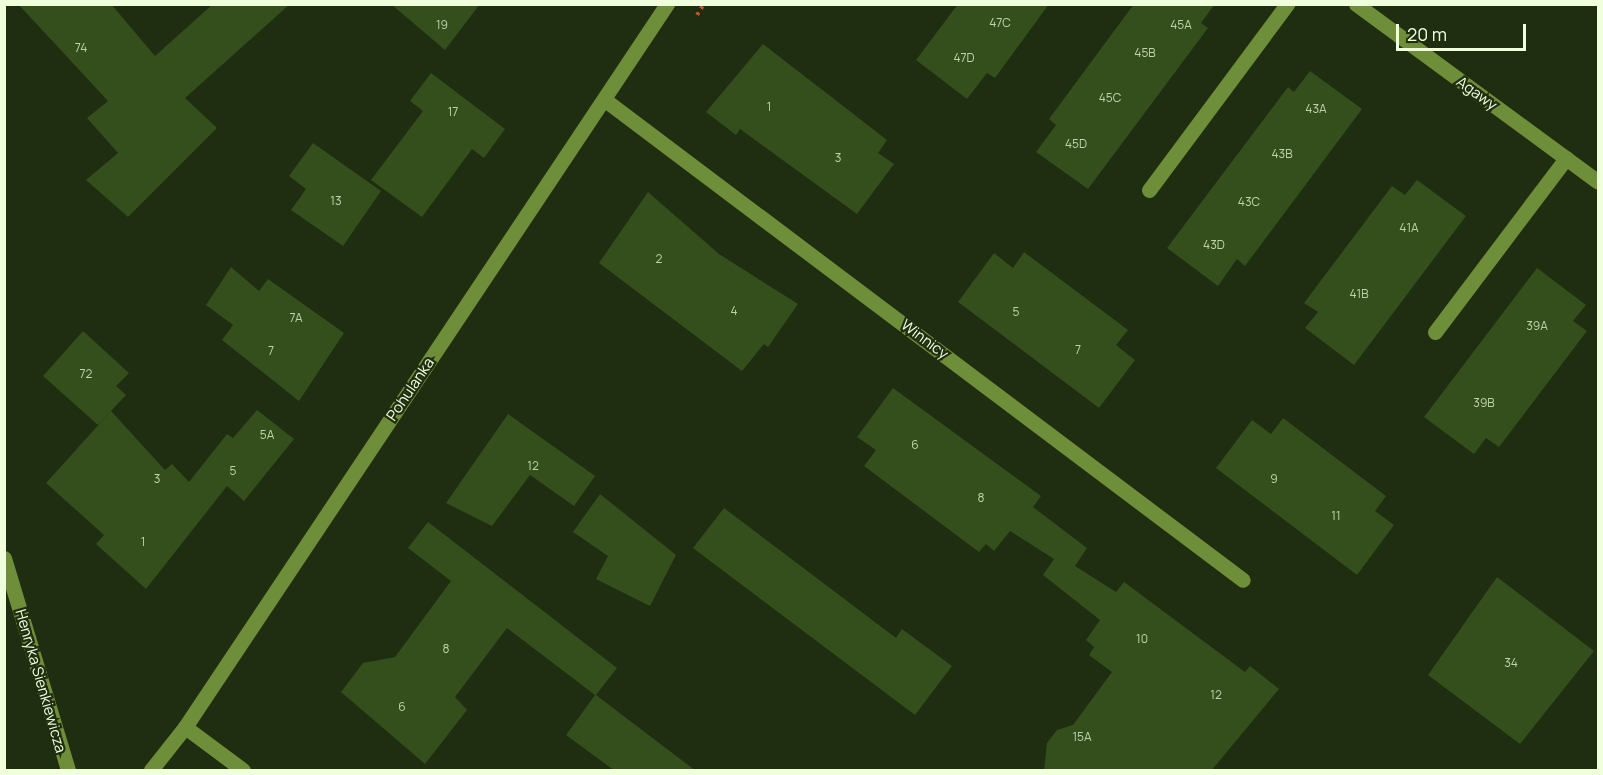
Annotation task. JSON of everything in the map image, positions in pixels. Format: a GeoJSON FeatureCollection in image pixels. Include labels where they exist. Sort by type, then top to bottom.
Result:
{"type":"FeatureCollection","features":[{"type":"Feature","properties":{"kind":"street","name":"Pohulanka"},"geometry":{"type":"LineString","coordinates":[[151,771],[185,728],[667,4]]}},
{"type":"Feature","properties":{"kind":"street"},"geometry":{"type":"LineString","coordinates":[[1149,190],[1287,4]]}},
{"type":"Feature","properties":{"kind":"street","name":"Agawy"},"geometry":{"type":"LineString","coordinates":[[1356,4],[1599,182]]}},
{"type":"Feature","properties":{"kind":"street","name":"Winnicy"},"geometry":{"type":"LineString","coordinates":[[605,100],[1243,580]]}},
{"type":"Feature","properties":{"kind":"street"},"geometry":{"type":"LineString","coordinates":[[1435,332],[1566,158]]}},
{"type":"Feature","properties":{"kind":"street","name":"Henryka Sienkiewicza"},"geometry":{"type":"LineString","coordinates":[[4,558],[68,771]]}},
{"type":"Feature","properties":{"kind":"street"},"geometry":{"type":"LineString","coordinates":[[185,728],[243,771]]}},
{"type":"Feature","properties":{"kind":"building"},"geometry":{"type":"Polygon","coordinates":[[[18,4],[111,4],[155,56],[213,4],[290,4],[185,98],[217,128],[128,217],[86,180],[118,153],[87,118],[108,101],[18,4]]]}},
{"type":"Feature","properties":{"kind":"building"},"geometry":{"type":"Polygon","coordinates":[[[391,4],[480,4],[445,50],[391,4]]]}},
{"type":"Feature","properties":{"kind":"building"},"geometry":{"type":"Polygon","coordinates":[[[958,4],[1049,4],[995,78],[987,73],[967,99],[916,60],[958,4]]]}},
{"type":"Feature","properties":{"kind":"building"},"geometry":{"type":"Polygon","coordinates":[[[1134,4],[1215,4],[1201,23],[1208,28],[1088,189],[1036,152],[1056,125],[1049,119],[1134,4]]]}},
{"type":"Feature","properties":{"kind":"building"},"geometry":{"type":"Polygon","coordinates":[[[763,44],[887,140],[878,153],[894,164],[857,214],[740,129],[736,135],[706,112],[763,44]]]}},
{"type":"Feature","properties":{"kind":"building"},"geometry":{"type":"Polygon","coordinates":[[[1310,71],[1362,109],[1245,266],[1237,259],[1218,286],[1167,248],[1288,87],[1294,92],[1310,71]]]}},
{"type":"Feature","properties":{"kind":"building"},"geometry":{"type":"Polygon","coordinates":[[[431,73],[505,129],[484,158],[472,149],[422,217],[371,180],[423,111],[410,101],[431,73]]]}},
{"type":"Feature","properties":{"kind":"building"},"geometry":{"type":"Polygon","coordinates":[[[313,143],[381,191],[343,246],[291,210],[306,189],[289,176],[313,143]]]}},
{"type":"Feature","properties":{"kind":"building"},"geometry":{"type":"Polygon","coordinates":[[[1417,180],[1466,216],[1354,365],[1305,328],[1318,312],[1304,303],[1392,186],[1405,195],[1417,180]]]}},
{"type":"Feature","properties":{"kind":"building"},"geometry":{"type":"Polygon","coordinates":[[[648,192],[719,254],[798,304],[768,347],[764,344],[742,371],[599,263],[648,192]]]}},
{"type":"Feature","properties":{"kind":"building"},"geometry":{"type":"Polygon","coordinates":[[[1024,252],[1128,330],[1116,345],[1135,360],[1099,408],[958,302],[994,253],[1013,268],[1024,252]]]}},
{"type":"Feature","properties":{"kind":"building"},"geometry":{"type":"Polygon","coordinates":[[[231,267],[259,291],[268,279],[344,333],[299,401],[222,340],[233,325],[206,305],[231,267]]]}},
{"type":"Feature","properties":{"kind":"building"},"geometry":{"type":"Polygon","coordinates":[[[1537,268],[1586,305],[1573,321],[1587,331],[1499,447],[1486,438],[1474,454],[1424,417],[1537,268]]]}},
{"type":"Feature","properties":{"kind":"building"},"geometry":{"type":"Polygon","coordinates":[[[83,331],[129,373],[116,386],[126,395],[98,425],[43,376],[83,331]]]}},
{"type":"Feature","properties":{"kind":"building"},"geometry":{"type":"Polygon","coordinates":[[[893,388],[1041,496],[1033,507],[1087,548],[1075,566],[1116,592],[1124,582],[1245,672],[1250,666],[1279,689],[1211,771],[1044,771],[1047,743],[1057,730],[1073,725],[1112,672],[1089,655],[1094,647],[1086,640],[1100,620],[1043,575],[1054,559],[1010,531],[994,551],[986,544],[979,552],[864,466],[876,450],[857,437],[893,388]]]}},
{"type":"Feature","properties":{"kind":"building"},"geometry":{"type":"Polygon","coordinates":[[[257,410],[294,439],[244,501],[227,486],[146,589],[96,544],[104,535],[46,483],[111,411],[165,470],[172,464],[189,482],[227,434],[233,438],[257,410]]]}},
{"type":"Feature","properties":{"kind":"building"},"geometry":{"type":"Polygon","coordinates":[[[508,414],[595,476],[574,506],[530,475],[492,526],[446,503],[508,414]]]}},
{"type":"Feature","properties":{"kind":"building"},"geometry":{"type":"Polygon","coordinates":[[[1283,418],[1386,496],[1375,511],[1394,525],[1357,575],[1216,468],[1252,420],[1271,434],[1283,418]]]}},
{"type":"Feature","properties":{"kind":"building"},"geometry":{"type":"Polygon","coordinates":[[[600,494],[676,555],[650,606],[596,579],[608,556],[573,532],[600,494]]]}},
{"type":"Feature","properties":{"kind":"building"},"geometry":{"type":"Polygon","coordinates":[[[724,508],[896,638],[902,629],[952,666],[915,715],[693,548],[724,508]]]}},
{"type":"Feature","properties":{"kind":"building"},"geometry":{"type":"Polygon","coordinates":[[[428,522],[617,668],[596,695],[696,771],[615,771],[566,735],[595,695],[507,628],[455,697],[467,710],[425,764],[341,692],[363,663],[395,657],[451,581],[408,548],[428,522]]]}},
{"type":"Feature","properties":{"kind":"building"},"geometry":{"type":"Polygon","coordinates":[[[1497,577],[1594,651],[1520,744],[1428,675],[1497,577]]]}}]}
